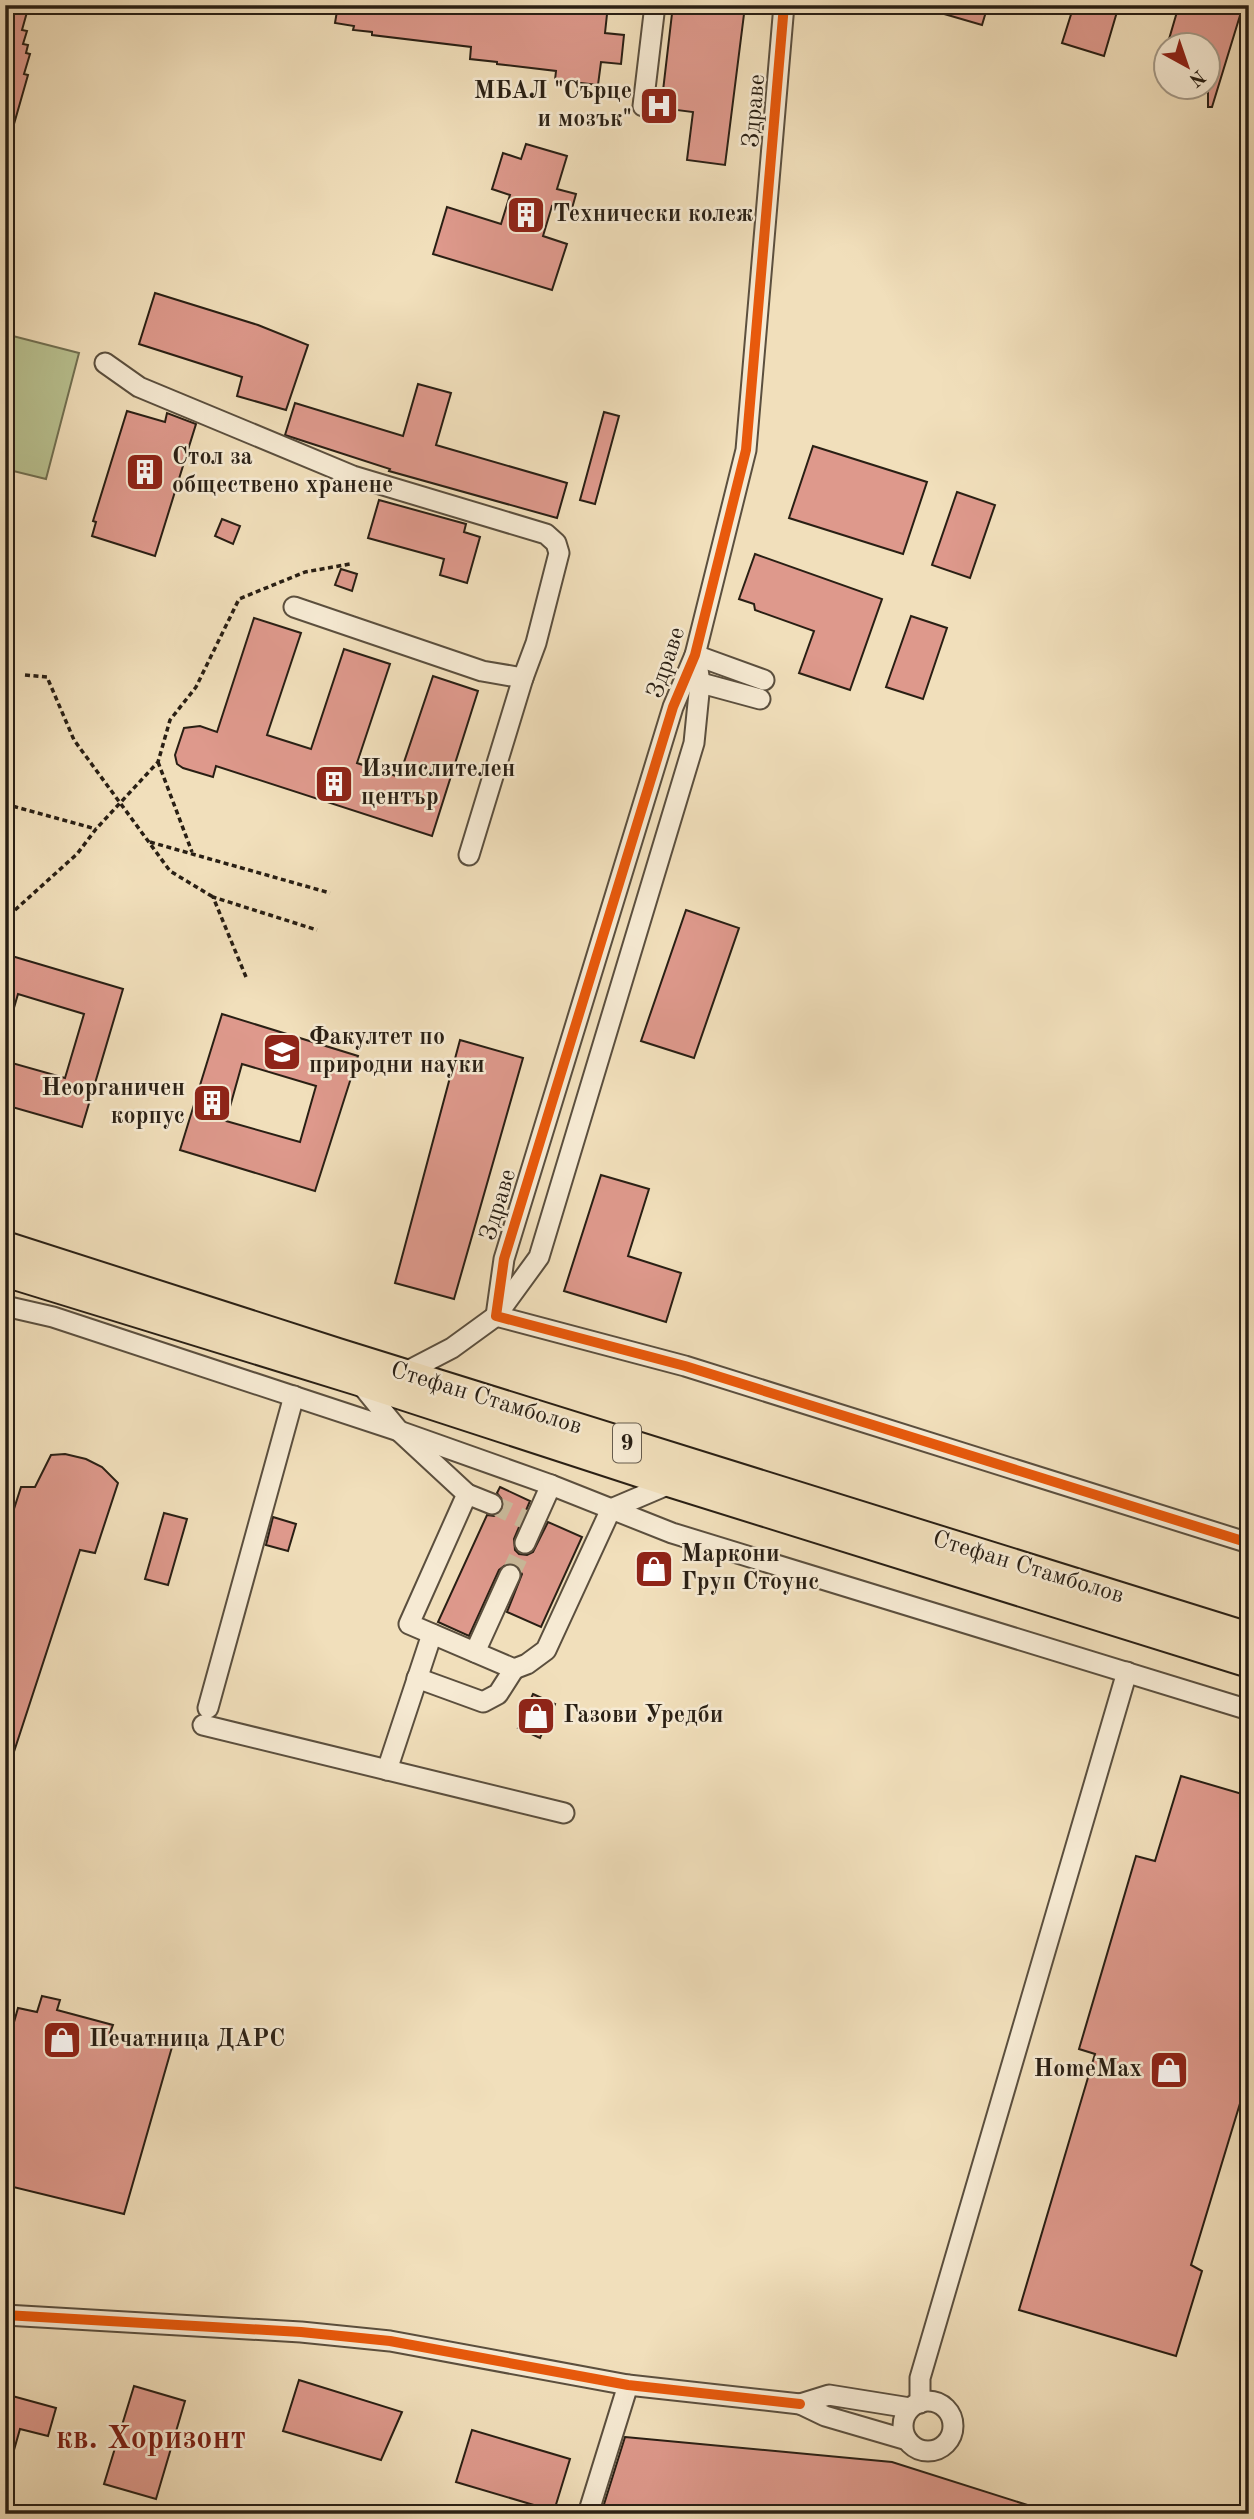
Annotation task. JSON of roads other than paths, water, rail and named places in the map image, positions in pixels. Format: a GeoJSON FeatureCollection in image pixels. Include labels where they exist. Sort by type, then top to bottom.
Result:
{"type":"FeatureCollection","features":[{"type":"Feature","properties":{"kind":"highway","name":"Стефан Стамболов"},"geometry":{"type":"LineString","coordinates":[[5,1246],[1249,1637]]}},
{"type":"Feature","properties":{"kind":"highway","name":"Стефан Стамболов"},"geometry":{"type":"LineString","coordinates":[[5,1272],[359,1381],[672,1483],[1249,1663]]}},
{"type":"Feature","properties":{"kind":"street"},"geometry":{"type":"LineString","coordinates":[[643,106],[655,5]]}},
{"type":"Feature","properties":{"kind":"street","name":"Здраве"},"geometry":{"type":"LineString","coordinates":[[695,655],[746,450],[784,5]]}},
{"type":"Feature","properties":{"kind":"street"},"geometry":{"type":"LineString","coordinates":[[105,363],[139,387],[354,476],[546,534],[556,543],[559,552],[536,643],[469,855]]}},
{"type":"Feature","properties":{"kind":"street"},"geometry":{"type":"LineString","coordinates":[[294,607],[482,671],[523,678]]}},
{"type":"Feature","properties":{"kind":"street"},"geometry":{"type":"LineString","coordinates":[[404,1373],[452,1348],[496,1317],[539,1257],[694,743],[692,681],[695,655],[764,680]]}},
{"type":"Feature","properties":{"kind":"street"},"geometry":{"type":"LineString","coordinates":[[692,681],[760,699]]}},
{"type":"Feature","properties":{"kind":"street","name":"Здраве"},"geometry":{"type":"LineString","coordinates":[[496,1317],[504,1259],[673,707],[692,681]]}},
{"type":"Feature","properties":{"kind":"street"},"geometry":{"type":"LineString","coordinates":[[5,1306],[53,1317],[399,1431],[551,1485],[672,1533],[1249,1710]]}},
{"type":"Feature","properties":{"kind":"street"},"geometry":{"type":"LineString","coordinates":[[496,1317],[685,1366],[1249,1543]]}},
{"type":"Feature","properties":{"kind":"street"},"geometry":{"type":"LineString","coordinates":[[359,1381],[399,1431],[467,1494],[492,1504]]}},
{"type":"Feature","properties":{"kind":"street"},"geometry":{"type":"LineString","coordinates":[[294,1396],[205,1717],[387,1770],[564,1813]]}},
{"type":"Feature","properties":{"kind":"street"},"geometry":{"type":"LineString","coordinates":[[417,1678],[483,1702],[498,1694],[514,1669],[527,1664],[546,1650],[611,1509],[672,1483]]}},
{"type":"Feature","properties":{"kind":"street"},"geometry":{"type":"LineString","coordinates":[[525,1543],[529,1521],[551,1485]]}},
{"type":"Feature","properties":{"kind":"street"},"geometry":{"type":"LineString","coordinates":[[467,1494],[409,1624],[514,1669]]}},
{"type":"Feature","properties":{"kind":"street"},"geometry":{"type":"LineString","coordinates":[[475,1652],[510,1575]]}},
{"type":"Feature","properties":{"kind":"street"},"geometry":{"type":"LineString","coordinates":[[387,1770],[432,1634]]}},
{"type":"Feature","properties":{"kind":"street"},"geometry":{"type":"LineString","coordinates":[[906,2440],[904,2423],[915,2406],[920,2378],[1128,1672]]}},
{"type":"Feature","properties":{"kind":"street"},"geometry":{"type":"LineString","coordinates":[[5,2315],[301,2332],[390,2341],[628,2385],[800,2404],[825,2416],[906,2440],[914,2448],[925,2452],[946,2444],[952,2435],[950,2413],[942,2405],[931,2401],[915,2406],[829,2395],[800,2404]]}},
{"type":"Feature","properties":{"kind":"street"},"geometry":{"type":"LineString","coordinates":[[588,2514],[628,2385]]}},
{"type":"Feature","properties":{"kind":"tunnel"},"geometry":{"type":"LineString","coordinates":[[492,1504],[524,1519]]}},
{"type":"Feature","properties":{"kind":"tunnel"},"geometry":{"type":"LineString","coordinates":[[510,1575],[525,1543]]}},
{"type":"Feature","properties":{"kind":"place","name":"МБАЛ \"Сърце и мозък\""},"geometry":{"type":"Point","coordinates":[659,106]}},
{"type":"Feature","properties":{"kind":"place","name":"Технически колеж"},"geometry":{"type":"Point","coordinates":[526,215]}},
{"type":"Feature","properties":{"kind":"place","name":"Стол за обществено хранене"},"geometry":{"type":"Point","coordinates":[145,472]}},
{"type":"Feature","properties":{"kind":"place","name":"Изчислителен център"},"geometry":{"type":"Point","coordinates":[334,784]}},
{"type":"Feature","properties":{"kind":"place","name":"Факултет по природни науки"},"geometry":{"type":"Point","coordinates":[282,1052]}},
{"type":"Feature","properties":{"kind":"place","name":"Неорганичен корпус"},"geometry":{"type":"Point","coordinates":[212,1103]}},
{"type":"Feature","properties":{"kind":"place","name":"Маркони Груп Стоунс"},"geometry":{"type":"Point","coordinates":[654,1569]}},
{"type":"Feature","properties":{"kind":"place","name":"Газови Уредби"},"geometry":{"type":"Point","coordinates":[536,1716]}},
{"type":"Feature","properties":{"kind":"place","name":"Печатница ДАРС"},"geometry":{"type":"Point","coordinates":[62,2040]}},
{"type":"Feature","properties":{"kind":"place","name":"HomeMax"},"geometry":{"type":"Point","coordinates":[1169,2070]}},
{"type":"Feature","properties":{"kind":"district","name":"кв. Хоризонт"},"geometry":{"type":"Point","coordinates":[151,2440]}}]}
